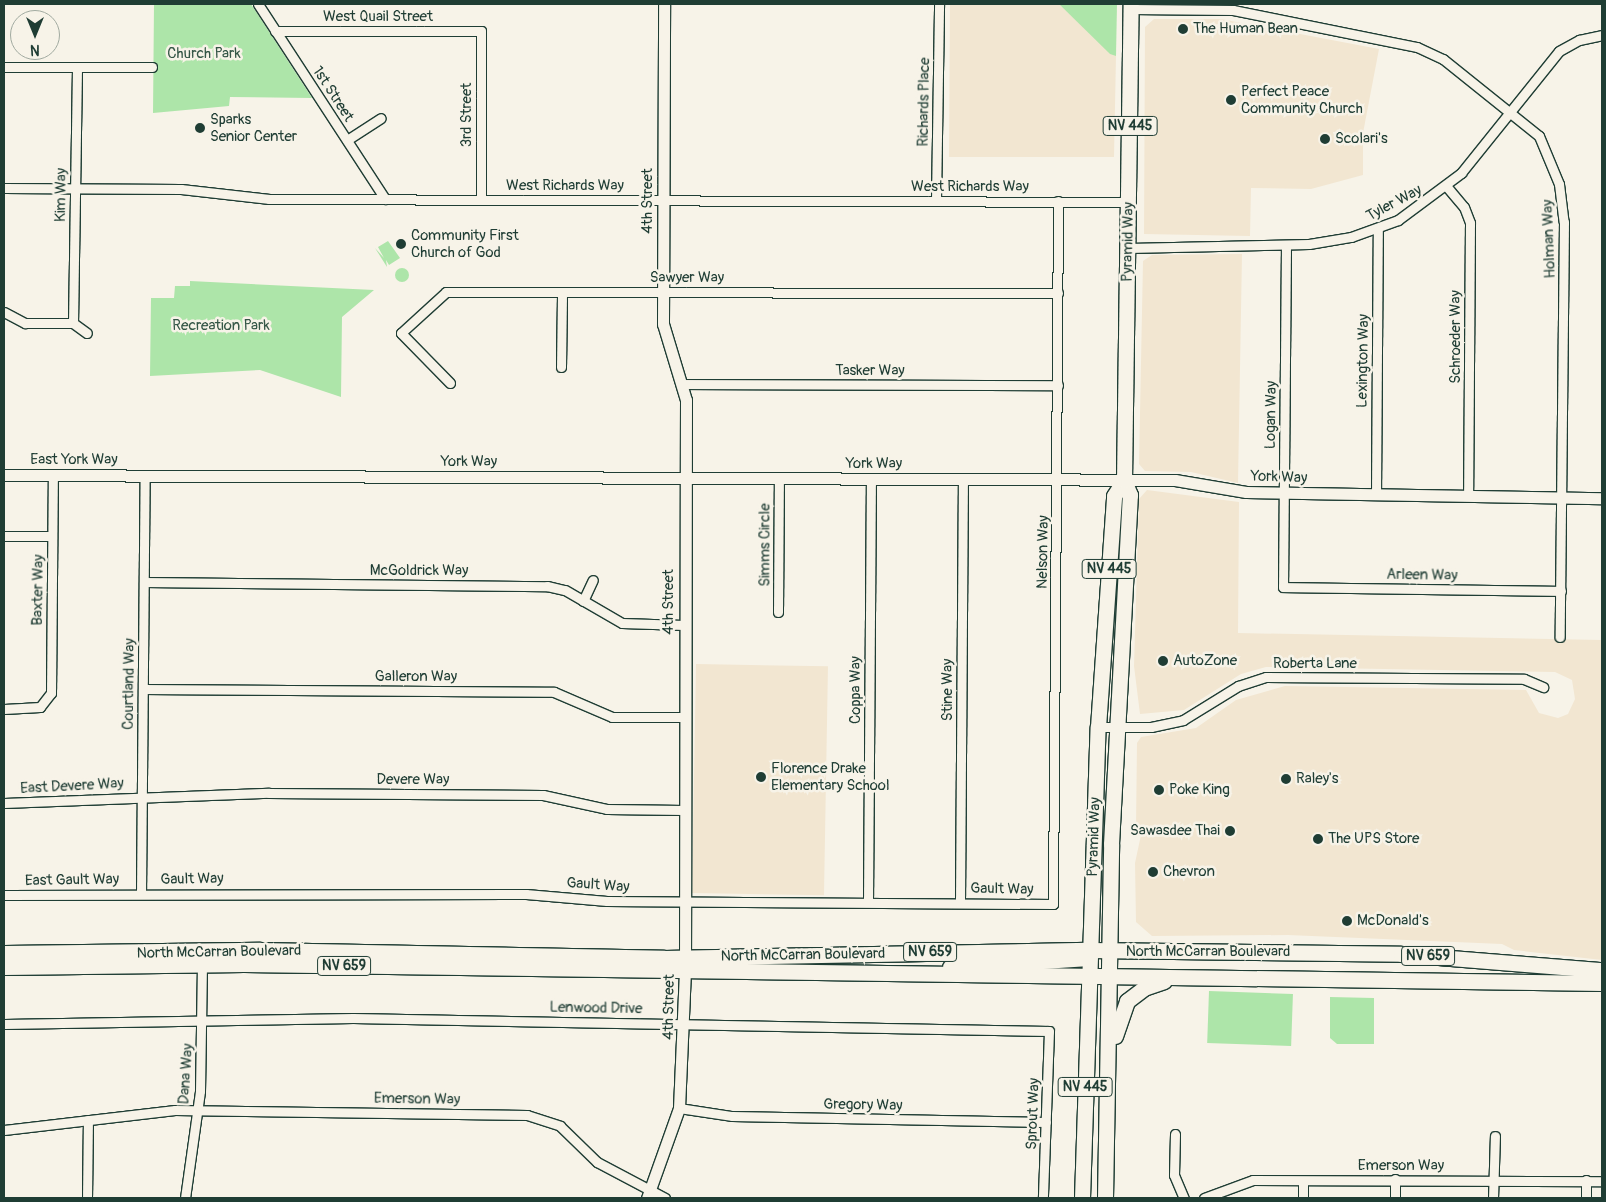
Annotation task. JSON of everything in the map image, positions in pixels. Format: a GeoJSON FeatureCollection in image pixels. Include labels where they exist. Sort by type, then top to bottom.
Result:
{"type":"FeatureCollection","features":[{"type":"Feature","properties":{"kind":"main road","name":"Pyramid Way"},"geometry":{"type":"LineString","coordinates":[[1105,1198],[1111,976],[1107,950],[1116,727],[1130,495],[1124,480],[1131,6]]}},
{"type":"Feature","properties":{"kind":"main road","name":"Pyramid Way"},"geometry":{"type":"LineString","coordinates":[[1082,1198],[1088,976],[1098,727],[1114,496],[1124,480]]}},
{"type":"Feature","properties":{"kind":"main road","name":"North McCarran Boulevard"},"geometry":{"type":"LineString","coordinates":[[684,964],[1089,954],[1107,950],[1490,959],[1602,970]]}},
{"type":"Feature","properties":{"kind":"main road","name":"North McCarran Boulevard"},"geometry":{"type":"LineString","coordinates":[[4,953],[202,958],[684,964],[928,975],[1602,983]]}},
{"type":"Feature","properties":{"kind":"main road"},"geometry":{"type":"LineString","coordinates":[[928,975],[953,966],[1089,954]]}},
{"type":"Feature","properties":{"kind":"main road","name":"North McCarran Boulevard"},"geometry":{"type":"LineString","coordinates":[[4,967],[202,958]]}},
{"type":"Feature","properties":{"kind":"main road"},"geometry":{"type":"LineString","coordinates":[[1450,980],[1482,970],[1490,959]]}},
{"type":"Feature","properties":{"kind":"main road"},"geometry":{"type":"LineString","coordinates":[[1108,1056],[1127,1001],[1144,988],[1180,977]]}},
{"type":"Feature","properties":{"kind":"street","name":"1st Street"},"geometry":{"type":"LineString","coordinates":[[258,4],[385,199]]}},
{"type":"Feature","properties":{"kind":"street","name":"4th Street"},"geometry":{"type":"LineString","coordinates":[[649,1195],[679,1108],[684,964],[682,810],[686,400],[664,334],[664,4]]}},
{"type":"Feature","properties":{"kind":"street","name":"Richards Place"},"geometry":{"type":"LineString","coordinates":[[936,200],[939,4]]}},
{"type":"Feature","properties":{"kind":"street","name":"Holman Way"},"geometry":{"type":"LineString","coordinates":[[1131,6],[1232,10],[1407,44],[1443,59],[1511,111],[1546,145],[1563,202],[1560,637]]}},
{"type":"Feature","properties":{"kind":"street","name":"West Quail Street"},"geometry":{"type":"LineString","coordinates":[[275,31],[481,31]]}},
{"type":"Feature","properties":{"kind":"street","name":"3rd Street"},"geometry":{"type":"LineString","coordinates":[[481,31],[481,200]]}},
{"type":"Feature","properties":{"kind":"street","name":"Tyler Way"},"geometry":{"type":"LineString","coordinates":[[1128,248],[1330,242],[1378,229],[1447,187],[1511,111],[1557,48],[1579,40],[1602,35]]}},
{"type":"Feature","properties":{"kind":"street"},"geometry":{"type":"LineString","coordinates":[[4,67],[152,67]]}},
{"type":"Feature","properties":{"kind":"street","name":"Kim Way"},"geometry":{"type":"LineString","coordinates":[[74,323],[77,67]]}},
{"type":"Feature","properties":{"kind":"street"},"geometry":{"type":"LineString","coordinates":[[347,140],[380,118]]}},
{"type":"Feature","properties":{"kind":"street","name":"Schroeder Way"},"geometry":{"type":"LineString","coordinates":[[1447,187],[1464,207],[1470,223],[1468,496]]}},
{"type":"Feature","properties":{"kind":"street","name":"West Richards Way"},"geometry":{"type":"LineString","coordinates":[[4,188],[152,188],[269,199],[1129,202]]}},
{"type":"Feature","properties":{"kind":"street","name":"Nelson Way"},"geometry":{"type":"LineString","coordinates":[[1053,904],[1058,479],[1058,201]]}},
{"type":"Feature","properties":{"kind":"street","name":"Lexington Way"},"geometry":{"type":"LineString","coordinates":[[1376,494],[1378,229]]}},
{"type":"Feature","properties":{"kind":"street","name":"Logan Way"},"geometry":{"type":"LineString","coordinates":[[1283,587],[1286,244]]}},
{"type":"Feature","properties":{"kind":"street"},"geometry":{"type":"LineString","coordinates":[[562,292],[562,368]]}},
{"type":"Feature","properties":{"kind":"street","name":"Sawyer Way"},"geometry":{"type":"LineString","coordinates":[[450,383],[401,333],[442,294],[562,292],[1058,293]]}},
{"type":"Feature","properties":{"kind":"street"},"geometry":{"type":"LineString","coordinates":[[4,312],[25,323],[74,323],[87,333]]}},
{"type":"Feature","properties":{"kind":"street","name":"Tasker Way"},"geometry":{"type":"LineString","coordinates":[[681,384],[1058,385]]}},
{"type":"Feature","properties":{"kind":"street","name":"East York Way"},"geometry":{"type":"LineString","coordinates":[[4,475],[145,475]]}},
{"type":"Feature","properties":{"kind":"street","name":"Baxter Way"},"geometry":{"type":"LineString","coordinates":[[4,709],[45,704],[51,691],[53,475]]}},
{"type":"Feature","properties":{"kind":"street","name":"York Way"},"geometry":{"type":"LineString","coordinates":[[145,475],[1175,480],[1246,492],[1602,498]]}},
{"type":"Feature","properties":{"kind":"street","name":"Courtland Way"},"geometry":{"type":"LineString","coordinates":[[141,894],[145,475]]}},
{"type":"Feature","properties":{"kind":"street","name":"Simms Circle"},"geometry":{"type":"LineString","coordinates":[[778,612],[779,479]]}},
{"type":"Feature","properties":{"kind":"street","name":"Coppa Way"},"geometry":{"type":"LineString","coordinates":[[868,902],[871,479]]}},
{"type":"Feature","properties":{"kind":"street","name":"Stine Way"},"geometry":{"type":"LineString","coordinates":[[960,902],[964,479]]}},
{"type":"Feature","properties":{"kind":"street"},"geometry":{"type":"LineString","coordinates":[[4,536],[52,536]]}},
{"type":"Feature","properties":{"kind":"street"},"geometry":{"type":"LineString","coordinates":[[583,601],[593,580]]}},
{"type":"Feature","properties":{"kind":"street","name":"McGoldrick Way"},"geometry":{"type":"LineString","coordinates":[[144,582],[547,586],[583,601],[622,623],[684,625]]}},
{"type":"Feature","properties":{"kind":"street","name":"Arleen Way"},"geometry":{"type":"LineString","coordinates":[[1283,587],[1561,592]]}},
{"type":"Feature","properties":{"kind":"street","name":"Roberta Lane"},"geometry":{"type":"LineString","coordinates":[[1098,727],[1151,727],[1185,719],[1238,686],[1266,678],[1524,679],[1543,687]]}},
{"type":"Feature","properties":{"kind":"street","name":"Galleron Way"},"geometry":{"type":"LineString","coordinates":[[143,689],[554,692],[612,717],[683,717]]}},
{"type":"Feature","properties":{"kind":"street","name":"Devere Way"},"geometry":{"type":"LineString","coordinates":[[142,796],[544,795],[607,809],[682,810]]}},
{"type":"Feature","properties":{"kind":"street","name":"East Devere Way"},"geometry":{"type":"LineString","coordinates":[[4,803],[142,796]]}},
{"type":"Feature","properties":{"kind":"street","name":"Gault Way"},"geometry":{"type":"LineString","coordinates":[[141,894],[526,894],[684,902],[1053,904]]}},
{"type":"Feature","properties":{"kind":"street","name":"East Gault Way"},"geometry":{"type":"LineString","coordinates":[[4,895],[141,894]]}},
{"type":"Feature","properties":{"kind":"street","name":"Dana Way"},"geometry":{"type":"LineString","coordinates":[[185,1198],[198,1109],[203,1022],[202,958]]}},
{"type":"Feature","properties":{"kind":"street","name":"Lenwood Drive"},"geometry":{"type":"LineString","coordinates":[[4,1024],[352,1018],[1049,1031]]}},
{"type":"Feature","properties":{"kind":"street","name":"Sprout Way"},"geometry":{"type":"LineString","coordinates":[[1043,1198],[1049,1031]]}},
{"type":"Feature","properties":{"kind":"street","name":"Gregory Way"},"geometry":{"type":"LineString","coordinates":[[679,1108],[732,1116],[1046,1122]]}},
{"type":"Feature","properties":{"kind":"street","name":"Emerson Way"},"geometry":{"type":"LineString","coordinates":[[4,1130],[198,1109],[538,1117],[570,1133],[597,1162],[649,1195],[666,1198]]}},
{"type":"Feature","properties":{"kind":"street"},"geometry":{"type":"LineString","coordinates":[[87,1198],[88,1120]]}},
{"type":"Feature","properties":{"kind":"street"},"geometry":{"type":"LineString","coordinates":[[1174,1134],[1174,1175],[1184,1198]]}},
{"type":"Feature","properties":{"kind":"street"},"geometry":{"type":"LineString","coordinates":[[1494,1198],[1495,1136]]}},
{"type":"Feature","properties":{"kind":"street"},"geometry":{"type":"LineString","coordinates":[[1395,1179],[1396,1198]]}},
{"type":"Feature","properties":{"kind":"street","name":"Emerson Way"},"geometry":{"type":"LineString","coordinates":[[1204,1198],[1247,1181],[1395,1179],[1602,1181]]}},
{"type":"Feature","properties":{"kind":"street"},"geometry":{"type":"LineString","coordinates":[[1586,1180],[1586,1198]]}},
{"type":"Feature","properties":{"kind":"street"},"geometry":{"type":"LineString","coordinates":[[1303,1181],[1303,1198]]}},
{"type":"Feature","properties":{"kind":"shaded area"},"geometry":{"type":"Polygon","coordinates":[[[950,4],[1059,4],[1116,56],[1114,157],[949,157],[950,4]]]}},
{"type":"Feature","properties":{"kind":"shaded area"},"geometry":{"type":"Polygon","coordinates":[[[1154,19],[1221,19],[1379,49],[1363,133],[1363,175],[1311,189],[1251,188],[1250,236],[1144,234],[1145,27],[1154,19]]]}},
{"type":"Feature","properties":{"kind":"shaded area"},"geometry":{"type":"Polygon","coordinates":[[[1242,254],[1238,483],[1191,472],[1145,471],[1139,464],[1143,261],[1152,255],[1242,254]]]}},
{"type":"Feature","properties":{"kind":"shaded area"},"geometry":{"type":"Polygon","coordinates":[[[1147,490],[1239,502],[1238,633],[1602,640],[1602,960],[1514,950],[1502,944],[1288,935],[1152,936],[1136,922],[1135,863],[1141,835],[1136,827],[1137,743],[1141,737],[1196,728],[1236,700],[1285,686],[1526,690],[1539,713],[1558,718],[1568,714],[1575,699],[1572,680],[1555,672],[1266,667],[1241,674],[1184,710],[1140,714],[1134,666],[1139,499],[1147,490]]]}},
{"type":"Feature","properties":{"kind":"shaded area","name":"Florence Drake Elementary School"},"geometry":{"type":"Polygon","coordinates":[[[696,664],[828,666],[824,895],[692,893],[696,664]]]}},
{"type":"Feature","properties":{"kind":"green space","name":"Church Park"},"geometry":{"type":"Polygon","coordinates":[[[154,4],[251,4],[312,98],[230,97],[229,106],[153,113],[154,4]]]}},
{"type":"Feature","properties":{"kind":"green space"},"geometry":{"type":"Polygon","coordinates":[[[1059,4],[1117,4],[1116,56],[1110,54],[1059,4]]]}},
{"type":"Feature","properties":{"kind":"green space"},"geometry":{"type":"Polygon","coordinates":[[[388,241],[400,258],[389,265],[386,260],[387,267],[375,248],[384,258],[378,247],[388,241]]]}},
{"type":"Feature","properties":{"kind":"green space"},"geometry":{"type":"Polygon","coordinates":[[[399,268],[405,268],[409,275],[405,282],[399,282],[395,278],[395,272],[399,268]]]}},
{"type":"Feature","properties":{"kind":"green space","name":"Recreation Park"},"geometry":{"type":"Polygon","coordinates":[[[190,281],[374,290],[342,317],[341,397],[260,370],[150,376],[151,298],[174,298],[175,286],[190,286],[190,281]]]}},
{"type":"Feature","properties":{"kind":"green space"},"geometry":{"type":"Polygon","coordinates":[[[1209,991],[1293,994],[1291,1046],[1207,1043],[1209,991]]]}},
{"type":"Feature","properties":{"kind":"green space"},"geometry":{"type":"Polygon","coordinates":[[[1330,997],[1374,998],[1374,1044],[1337,1044],[1330,1038],[1330,997]]]}},
{"type":"Feature","properties":{"kind":"place","name":"The Human Bean"},"geometry":{"type":"Point","coordinates":[1183,29]}},
{"type":"Feature","properties":{"kind":"place","name":"Perfect Peace Community Church"},"geometry":{"type":"Point","coordinates":[1231,100]}},
{"type":"Feature","properties":{"kind":"place","name":"Sparks Senior Center"},"geometry":{"type":"Point","coordinates":[200,128]}},
{"type":"Feature","properties":{"kind":"place","name":"Scolari's"},"geometry":{"type":"Point","coordinates":[1325,139]}},
{"type":"Feature","properties":{"kind":"place","name":"Community First Church of God"},"geometry":{"type":"Point","coordinates":[401,244]}},
{"type":"Feature","properties":{"kind":"place","name":"AutoZone"},"geometry":{"type":"Point","coordinates":[1163,661]}},
{"type":"Feature","properties":{"kind":"place","name":"Florence Drake Elementary School"},"geometry":{"type":"Point","coordinates":[761,777]}},
{"type":"Feature","properties":{"kind":"place","name":"Raley's"},"geometry":{"type":"Point","coordinates":[1286,779]}},
{"type":"Feature","properties":{"kind":"place","name":"Poke King"},"geometry":{"type":"Point","coordinates":[1159,790]}},
{"type":"Feature","properties":{"kind":"place","name":"Sawasdee Thai"},"geometry":{"type":"Point","coordinates":[1230,831]}},
{"type":"Feature","properties":{"kind":"place","name":"The UPS Store"},"geometry":{"type":"Point","coordinates":[1318,839]}},
{"type":"Feature","properties":{"kind":"place","name":"Chevron"},"geometry":{"type":"Point","coordinates":[1153,872]}},
{"type":"Feature","properties":{"kind":"place","name":"McDonald's"},"geometry":{"type":"Point","coordinates":[1347,921]}}]}
